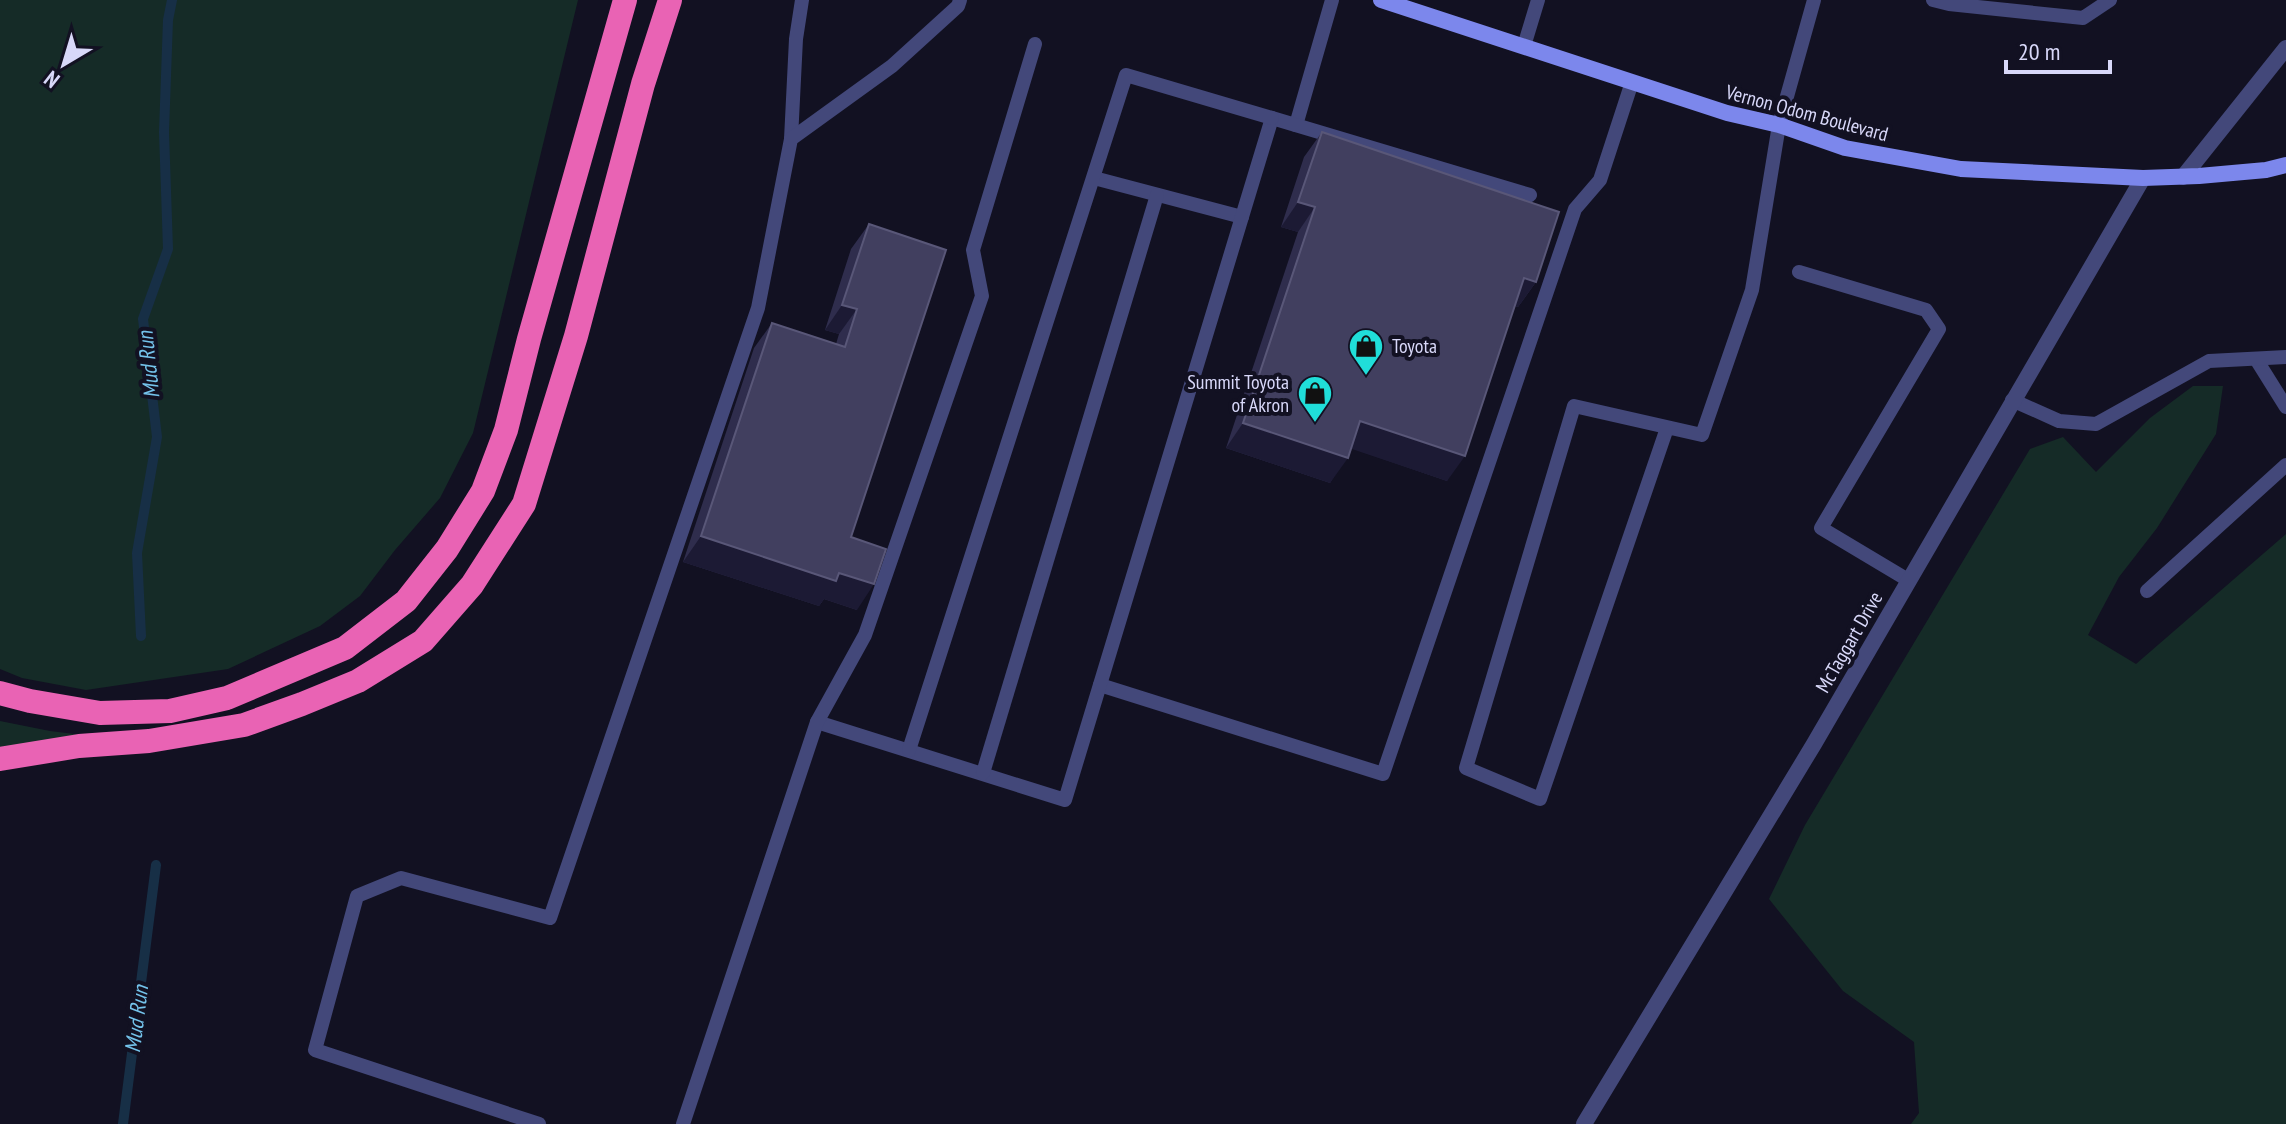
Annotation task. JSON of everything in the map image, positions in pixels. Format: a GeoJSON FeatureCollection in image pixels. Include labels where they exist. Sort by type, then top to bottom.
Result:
{"type":"FeatureCollection","features":[{"type":"Feature","properties":{"kind":"highway"},"geometry":{"type":"LineString","coordinates":[[0,693],[100,713],[170,711],[227,698],[345,648],[406,601],[447,549],[483,491],[506,430],[625,0]]}},
{"type":"Feature","properties":{"kind":"highway"},"geometry":{"type":"LineString","coordinates":[[0,759],[79,746],[149,741],[244,725],[358,681],[423,641],[472,585],[524,504],[576,336],[643,84],[670,0]]}},
{"type":"Feature","properties":{"kind":"main road","name":"Vernon Odom Boulevard"},"geometry":{"type":"LineString","coordinates":[[1381,0],[1727,113],[1779,125],[1845,148],[1961,169],[2143,178],[2266,170],[2286,165]]}},
{"type":"Feature","properties":{"kind":"street"},"geometry":{"type":"LineString","coordinates":[[2183,177],[2286,48]]}},
{"type":"Feature","properties":{"kind":"street","name":"McTaggart Drive"},"geometry":{"type":"LineString","coordinates":[[1584,1124],[1814,744],[2143,178]]}},
{"type":"Feature","properties":{"kind":"lane"},"geometry":{"type":"LineString","coordinates":[[539,1124],[315,1050],[357,896],[401,878],[550,918],[758,308],[791,139],[796,39],[802,0]]}},
{"type":"Feature","properties":{"kind":"lane"},"geometry":{"type":"LineString","coordinates":[[942,0],[959,3]]}},
{"type":"Feature","properties":{"kind":"lane"},"geometry":{"type":"LineString","coordinates":[[1296,125],[1332,0]]}},
{"type":"Feature","properties":{"kind":"lane"},"geometry":{"type":"LineString","coordinates":[[1524,46],[1538,0]]}},
{"type":"Feature","properties":{"kind":"lane"},"geometry":{"type":"LineString","coordinates":[[1667,428],[1540,799],[1466,768],[1574,406],[1702,435],[1752,290],[1779,125],[1814,0]]}},
{"type":"Feature","properties":{"kind":"lane"},"geometry":{"type":"LineString","coordinates":[[1933,0],[2083,18],[2110,0]]}},
{"type":"Feature","properties":{"kind":"lane"},"geometry":{"type":"LineString","coordinates":[[791,139],[892,66],[959,3]]}},
{"type":"Feature","properties":{"kind":"lane"},"geometry":{"type":"LineString","coordinates":[[683,1124],[817,722],[865,635],[982,296],[973,250],[1035,44]]}},
{"type":"Feature","properties":{"kind":"lane"},"geometry":{"type":"LineString","coordinates":[[909,750],[1126,75],[1530,195]]}},
{"type":"Feature","properties":{"kind":"lane"},"geometry":{"type":"LineString","coordinates":[[1100,685],[1383,774],[1575,209],[1600,180],[1632,82]]}},
{"type":"Feature","properties":{"kind":"lane"},"geometry":{"type":"LineString","coordinates":[[817,722],[1065,800],[1272,118]]}},
{"type":"Feature","properties":{"kind":"lane"},"geometry":{"type":"LineString","coordinates":[[1094,178],[1242,217]]}},
{"type":"Feature","properties":{"kind":"lane"},"geometry":{"type":"LineString","coordinates":[[983,773],[1157,195]]}},
{"type":"Feature","properties":{"kind":"lane"},"geometry":{"type":"LineString","coordinates":[[1799,272],[1926,310],[1939,329],[1821,528],[1908,580]]}},
{"type":"Feature","properties":{"kind":"lane"},"geometry":{"type":"LineString","coordinates":[[2012,400],[2059,421],[2096,424],[2209,361],[2286,357]]}},
{"type":"Feature","properties":{"kind":"lane"},"geometry":{"type":"LineString","coordinates":[[2256,359],[2286,407]]}},
{"type":"Feature","properties":{"kind":"lane"},"geometry":{"type":"LineString","coordinates":[[2147,591],[2286,465]]}},
{"type":"Feature","properties":{"kind":"green space"},"geometry":{"type":"Polygon","coordinates":[[[0,0],[578,0],[473,433],[440,498],[360,596],[320,626],[228,669],[86,690],[22,678],[0,669],[0,0]]]}},
{"type":"Feature","properties":{"kind":"green space"},"geometry":{"type":"Polygon","coordinates":[[[2193,386],[2223,386],[2216,434],[2157,528],[2119,577],[2088,635],[2136,664],[2286,534],[2286,1124],[1911,1124],[1919,1113],[1914,1042],[1843,991],[1769,899],[1805,825],[2030,449],[2063,437],[2096,472],[2150,418],[2193,386]]]}},
{"type":"Feature","properties":{"kind":"green space"},"geometry":{"type":"Polygon","coordinates":[[[0,721],[50,731],[99,737],[0,749],[0,721]]]}},
{"type":"Feature","properties":{"kind":"building","name":"Toyota"},"geometry":{"type":"Polygon","coordinates":[[[1322,132],[1559,212],[1536,282],[1524,278],[1465,456],[1360,421],[1348,458],[1243,423],[1315,207],[1298,202],[1322,132]]]}},
{"type":"Feature","properties":{"kind":"building"},"geometry":{"type":"Polygon","coordinates":[[[869,224],[946,250],[851,537],[886,549],[874,584],[839,573],[836,581],[701,536],[772,323],[845,347],[857,309],[842,305],[869,224]]]}},
{"type":"Feature","properties":{"kind":"waterway","name":"Mud Run"},"geometry":{"type":"LineString","coordinates":[[141,636],[137,553],[157,437],[143,319],[168,249],[164,132],[168,20],[172,0]]}},
{"type":"Feature","properties":{"kind":"waterway","name":"Mud Run"},"geometry":{"type":"LineString","coordinates":[[123,1124],[156,865]]}},
{"type":"Feature","properties":{"kind":"place","name":"Toyota"},"geometry":{"type":"Point","coordinates":[1366,377]}},
{"type":"Feature","properties":{"kind":"place","name":"Summit Toyota of Akron"},"geometry":{"type":"Point","coordinates":[1315,424]}}]}
